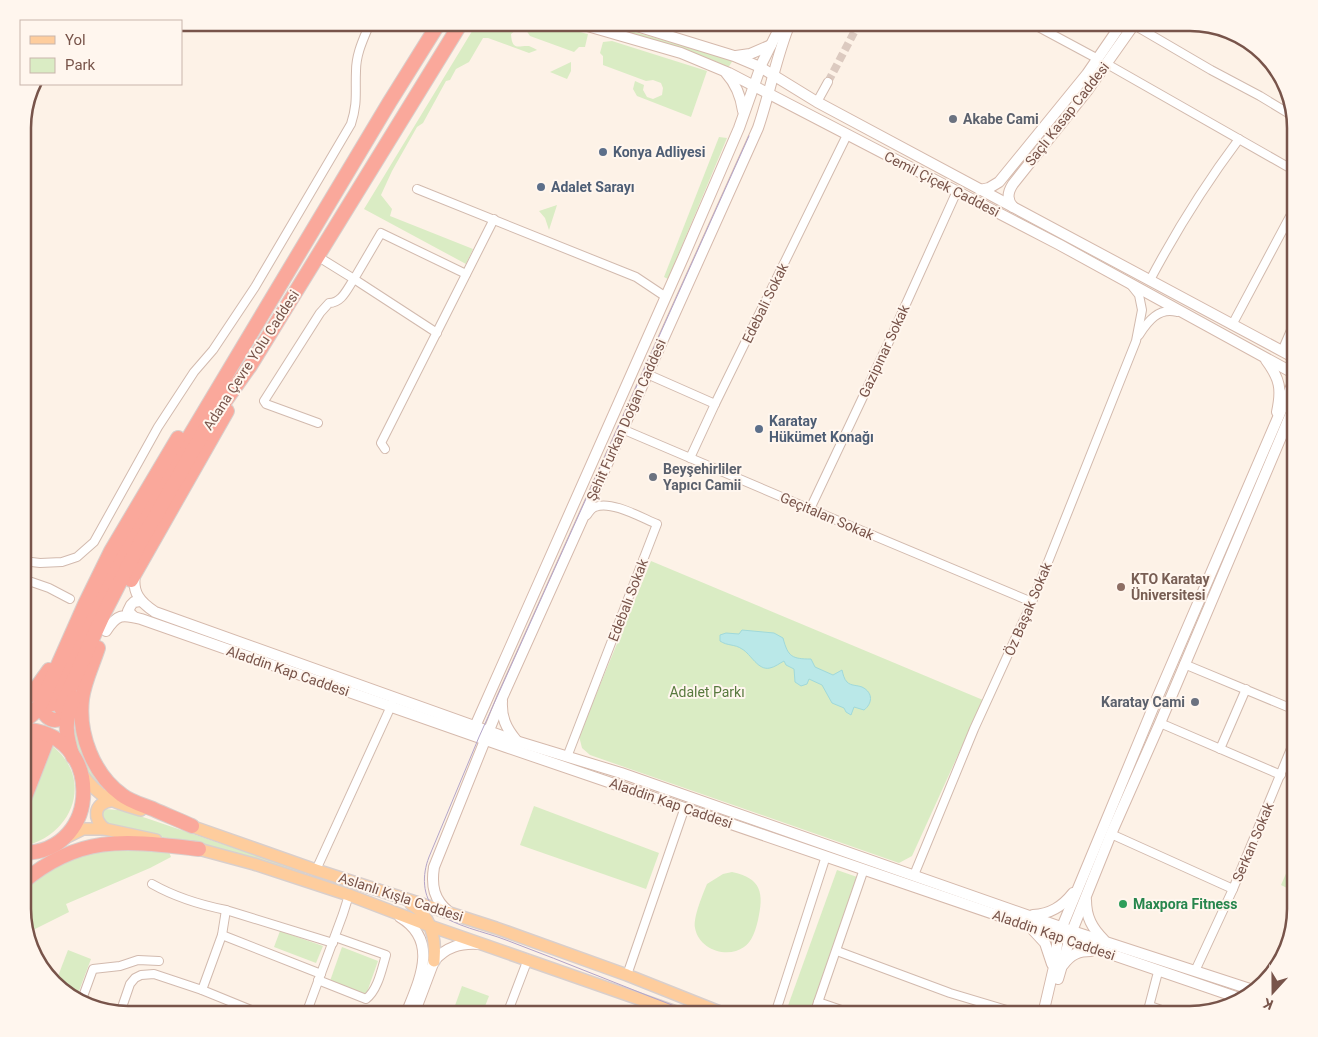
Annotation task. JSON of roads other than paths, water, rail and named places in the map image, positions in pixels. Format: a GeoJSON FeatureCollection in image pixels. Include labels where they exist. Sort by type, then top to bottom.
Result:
{"type":"FeatureCollection","features":[{"type":"Feature","properties":{"kind":"highway","name":"Adana Çevre Yolu Caddesi"},"geometry":{"type":"LineString","coordinates":[[56,706],[88,622],[122,556],[239,352],[433,31]]}},
{"type":"Feature","properties":{"kind":"highway","name":"Adana Çevre Yolu Caddesi"},"geometry":{"type":"LineString","coordinates":[[56,706],[141,540],[206,428],[250,366],[455,31]]}},
{"type":"Feature","properties":{"kind":"highway"},"geometry":{"type":"LineString","coordinates":[[31,694],[46,675],[86,604],[111,551],[199,403],[218,375],[239,352]]}},
{"type":"Feature","properties":{"kind":"highway"},"geometry":{"type":"LineString","coordinates":[[192,826],[135,802],[122,795],[109,783],[95,764],[85,738],[82,721],[82,698],[98,648],[135,572],[219,427],[250,366]]}},
{"type":"Feature","properties":{"kind":"highway"},"geometry":{"type":"LineString","coordinates":[[31,855],[63,838],[78,820],[82,809],[84,798],[82,774],[56,706],[86,604]]}},
{"type":"Feature","properties":{"kind":"highway"},"geometry":{"type":"LineString","coordinates":[[31,715],[56,706],[98,648]]}},
{"type":"Feature","properties":{"kind":"highway"},"geometry":{"type":"LineString","coordinates":[[31,731],[53,738],[61,743],[74,757]]}},
{"type":"Feature","properties":{"kind":"highway"},"geometry":{"type":"LineString","coordinates":[[31,759],[41,741],[31,775]]}},
{"type":"Feature","properties":{"kind":"highway"},"geometry":{"type":"LineString","coordinates":[[31,875],[56,858],[99,844],[141,843],[198,849]]}},
{"type":"Feature","properties":{"kind":"highway"},"geometry":{"type":"LineString","coordinates":[[31,852],[47,848]]}},
{"type":"Feature","properties":{"kind":"main road","name":"Aslanlı Kışla Caddesi"},"geometry":{"type":"LineString","coordinates":[[82,774],[93,789],[110,801],[192,826],[316,870],[450,912],[627,975],[705,1006]]}},
{"type":"Feature","properties":{"kind":"main road"},"geometry":{"type":"LineString","coordinates":[[105,829],[98,823],[96,814],[98,807],[104,802],[110,801]]}},
{"type":"Feature","properties":{"kind":"main road","name":"Aslanlı Kışla Caddesi"},"geometry":{"type":"LineString","coordinates":[[63,838],[83,830],[105,829],[198,849],[254,864],[348,895],[430,926],[660,1006]]}},
{"type":"Feature","properties":{"kind":"main road"},"geometry":{"type":"LineString","coordinates":[[399,897],[415,906],[427,918],[434,939],[434,961]]}},
{"type":"Feature","properties":{"kind":"street"},"geometry":{"type":"LineString","coordinates":[[31,562],[62,562],[77,557],[94,542],[158,426],[194,372],[213,350],[255,287],[351,124],[356,108],[356,70],[359,53],[367,31]]}},
{"type":"Feature","properties":{"kind":"street","name":"Cemil Çiçek Caddesi"},"geometry":{"type":"LineString","coordinates":[[608,31],[681,52],[754,86],[768,98],[790,106],[957,191],[1188,314],[1287,369]]}},
{"type":"Feature","properties":{"kind":"street","name":"Cemil Çiçek Caddesi"},"geometry":{"type":"LineString","coordinates":[[655,31],[734,56],[760,67],[818,102],[1013,208],[1287,353]]}},
{"type":"Feature","properties":{"kind":"street","name":"Şehit Furkan Doğan Caddesi"},"geometry":{"type":"LineString","coordinates":[[474,730],[666,297],[739,128],[760,67],[778,31]]}},
{"type":"Feature","properties":{"kind":"street"},"geometry":{"type":"LineString","coordinates":[[777,77],[776,63],[787,31]]}},
{"type":"Feature","properties":{"kind":"street"},"geometry":{"type":"LineString","coordinates":[[1047,31],[1287,166]]}},
{"type":"Feature","properties":{"kind":"street","name":"Saçlı Kasap Caddesi"},"geometry":{"type":"LineString","coordinates":[[1009,189],[1102,61],[1117,31]]}},
{"type":"Feature","properties":{"kind":"street","name":"Saçlı Kasap Caddesi"},"geometry":{"type":"LineString","coordinates":[[996,185],[1128,31]]}},
{"type":"Feature","properties":{"kind":"street"},"geometry":{"type":"LineString","coordinates":[[1146,31],[1210,70],[1285,109]]}},
{"type":"Feature","properties":{"kind":"street"},"geometry":{"type":"LineString","coordinates":[[734,56],[750,54],[771,45]]}},
{"type":"Feature","properties":{"kind":"street"},"geometry":{"type":"LineString","coordinates":[[723,71],[736,87],[741,97],[743,116]]}},
{"type":"Feature","properties":{"kind":"street","name":"Şehit Furkan Doğan Caddesi"},"geometry":{"type":"LineString","coordinates":[[450,912],[443,907],[434,894],[432,876],[434,867],[502,698],[758,128],[777,77]]}},
{"type":"Feature","properties":{"kind":"street"},"geometry":{"type":"LineString","coordinates":[[818,102],[828,82]]}},
{"type":"Feature","properties":{"kind":"street"},"geometry":{"type":"LineString","coordinates":[[762,118],[773,108],[790,106],[787,102],[787,93],[792,90],[799,91]]}},
{"type":"Feature","properties":{"kind":"street"},"geometry":{"type":"LineString","coordinates":[[739,128],[742,122],[752,119],[756,120],[759,124],[758,128]]}},
{"type":"Feature","properties":{"kind":"street","name":"Edebali Sokak"},"geometry":{"type":"LineString","coordinates":[[690,458],[847,135]]}},
{"type":"Feature","properties":{"kind":"street"},"geometry":{"type":"LineString","coordinates":[[1150,280],[1196,201],[1239,139]]}},
{"type":"Feature","properties":{"kind":"street"},"geometry":{"type":"LineString","coordinates":[[980,190],[996,185],[998,191],[1002,193],[1009,189],[1009,199],[1013,208]]}},
{"type":"Feature","properties":{"kind":"street"},"geometry":{"type":"LineString","coordinates":[[417,189],[636,277],[666,297]]}},
{"type":"Feature","properties":{"kind":"street","name":"Gazipınar Sokak"},"geometry":{"type":"LineString","coordinates":[[810,509],[957,191]]}},
{"type":"Feature","properties":{"kind":"street"},"geometry":{"type":"LineString","coordinates":[[385,449],[381,443],[494,219]]}},
{"type":"Feature","properties":{"kind":"street"},"geometry":{"type":"LineString","coordinates":[[1232,325],[1287,224]]}},
{"type":"Feature","properties":{"kind":"street"},"geometry":{"type":"LineString","coordinates":[[318,422],[266,404],[264,401],[320,312],[329,303],[340,301],[381,233],[466,274]]}},
{"type":"Feature","properties":{"kind":"street"},"geometry":{"type":"LineString","coordinates":[[317,256],[437,333]]}},
{"type":"Feature","properties":{"kind":"street"},"geometry":{"type":"LineString","coordinates":[[1129,283],[1139,295],[1142,310],[1136,341]]}},
{"type":"Feature","properties":{"kind":"street"},"geometry":{"type":"LineString","coordinates":[[1136,341],[1156,314],[1170,310],[1188,314]]}},
{"type":"Feature","properties":{"kind":"street"},"geometry":{"type":"LineString","coordinates":[[1282,350],[1287,340]]}},
{"type":"Feature","properties":{"kind":"street","name":"Öz Başak Sokak"},"geometry":{"type":"LineString","coordinates":[[914,875],[971,737],[1032,602],[1136,341]]}},
{"type":"Feature","properties":{"kind":"street"},"geometry":{"type":"LineString","coordinates":[[1264,357],[1275,373],[1280,385],[1279,404],[1274,429]]}},
{"type":"Feature","properties":{"kind":"street"},"geometry":{"type":"LineString","coordinates":[[646,374],[715,404]]}},
{"type":"Feature","properties":{"kind":"street"},"geometry":{"type":"LineString","coordinates":[[1045,1006],[1057,968],[1070,936],[1082,890],[1155,703],[1287,399]]}},
{"type":"Feature","properties":{"kind":"street"},"geometry":{"type":"LineString","coordinates":[[1050,1006],[1057,968],[1060,932],[1110,834],[1160,723],[1287,424]]}},
{"type":"Feature","properties":{"kind":"street","name":"Geçitalan Sokak"},"geometry":{"type":"LineString","coordinates":[[622,429],[1032,602]]}},
{"type":"Feature","properties":{"kind":"street"},"geometry":{"type":"LineString","coordinates":[[1280,440],[1287,430]]}},
{"type":"Feature","properties":{"kind":"street","name":"Edebalı Sokak"},"geometry":{"type":"LineString","coordinates":[[567,757],[657,524],[615,506],[602,505],[594,507],[580,523]]}},
{"type":"Feature","properties":{"kind":"street"},"geometry":{"type":"LineString","coordinates":[[134,617],[130,614],[129,608],[134,602],[140,601],[133,584],[135,572]]}},
{"type":"Feature","properties":{"kind":"street"},"geometry":{"type":"LineString","coordinates":[[31,582],[49,588],[70,599]]}},
{"type":"Feature","properties":{"kind":"street","name":"Aladdin Kap Caddesi"},"geometry":{"type":"LineString","coordinates":[[140,601],[154,612],[393,702],[474,730],[506,747],[1026,926],[1060,932]]}},
{"type":"Feature","properties":{"kind":"street"},"geometry":{"type":"LineString","coordinates":[[106,631],[113,620],[126,615],[134,617]]}},
{"type":"Feature","properties":{"kind":"street","name":"Aladdin Kap Caddesi"},"geometry":{"type":"LineString","coordinates":[[134,617],[296,674],[393,702]]}},
{"type":"Feature","properties":{"kind":"street"},"geometry":{"type":"LineString","coordinates":[[1184,664],[1287,706]]}},
{"type":"Feature","properties":{"kind":"street"},"geometry":{"type":"LineString","coordinates":[[1220,749],[1246,689]]}},
{"type":"Feature","properties":{"kind":"street"},"geometry":{"type":"LineString","coordinates":[[502,698],[503,718],[506,727],[516,741]]}},
{"type":"Feature","properties":{"kind":"street"},"geometry":{"type":"LineString","coordinates":[[316,870],[393,702]]}},
{"type":"Feature","properties":{"kind":"street"},"geometry":{"type":"LineString","coordinates":[[1160,723],[1281,775]]}},
{"type":"Feature","properties":{"kind":"street"},"geometry":{"type":"LineString","coordinates":[[1160,723],[1281,775]]}},
{"type":"Feature","properties":{"kind":"street","name":"Aladdin Kap Caddesi"},"geometry":{"type":"LineString","coordinates":[[486,735],[516,741],[621,773],[1030,915],[1070,936],[1195,971],[1246,988]]}},
{"type":"Feature","properties":{"kind":"street"},"geometry":{"type":"LineString","coordinates":[[475,764],[494,749],[506,747]]}},
{"type":"Feature","properties":{"kind":"street","name":"Serkan Sokak"},"geometry":{"type":"LineString","coordinates":[[1195,971],[1233,889],[1287,761]]}},
{"type":"Feature","properties":{"kind":"street"},"geometry":{"type":"LineString","coordinates":[[627,975],[685,808]]}},
{"type":"Feature","properties":{"kind":"street"},"geometry":{"type":"LineString","coordinates":[[1110,834],[1233,889]]}},
{"type":"Feature","properties":{"kind":"street"},"geometry":{"type":"LineString","coordinates":[[778,1006],[826,856]]}},
{"type":"Feature","properties":{"kind":"street"},"geometry":{"type":"LineString","coordinates":[[817,1006],[864,869]]}},
{"type":"Feature","properties":{"kind":"street"},"geometry":{"type":"LineString","coordinates":[[152,884],[168,893],[210,907],[386,955],[374,990],[371,996],[366,999],[222,935]]}},
{"type":"Feature","properties":{"kind":"street"},"geometry":{"type":"LineString","coordinates":[[1030,915],[1044,914],[1056,909],[1082,890]]}},
{"type":"Feature","properties":{"kind":"street"},"geometry":{"type":"LineString","coordinates":[[1057,968],[1077,952],[1105,947],[1089,921],[1082,890]]}},
{"type":"Feature","properties":{"kind":"street"},"geometry":{"type":"LineString","coordinates":[[309,1006],[334,940],[348,895]]}},
{"type":"Feature","properties":{"kind":"street"},"geometry":{"type":"LineString","coordinates":[[202,990],[222,935],[226,910]]}},
{"type":"Feature","properties":{"kind":"street"},"geometry":{"type":"LineString","coordinates":[[388,911],[413,927],[420,937],[424,949],[423,966],[409,1006]]}},
{"type":"Feature","properties":{"kind":"street"},"geometry":{"type":"LineString","coordinates":[[1026,926],[1038,934],[1045,943],[1057,968]]}},
{"type":"Feature","properties":{"kind":"street"},"geometry":{"type":"LineString","coordinates":[[417,1006],[434,961],[444,952],[458,945],[487,945]]}},
{"type":"Feature","properties":{"kind":"street","name":"Aladdin Kap Caddesi"},"geometry":{"type":"LineString","coordinates":[[1105,947],[1158,972],[1232,996]]}},
{"type":"Feature","properties":{"kind":"street"},"geometry":{"type":"LineString","coordinates":[[837,951],[950,993],[993,1006]]}},
{"type":"Feature","properties":{"kind":"street"},"geometry":{"type":"LineString","coordinates":[[510,1006],[528,959]]}},
{"type":"Feature","properties":{"kind":"street"},"geometry":{"type":"LineString","coordinates":[[84,995],[93,969],[120,966],[138,960],[159,961]]}},
{"type":"Feature","properties":{"kind":"street"},"geometry":{"type":"LineString","coordinates":[[1150,1006],[1158,972]]}},
{"type":"Feature","properties":{"kind":"street"},"geometry":{"type":"LineString","coordinates":[[123,1006],[130,984],[135,978],[141,974],[154,974],[241,1006]]}},
{"type":"Feature","properties":{"kind":"street"},"geometry":{"type":"LineString","coordinates":[[818,1002],[830,1006]]}},
{"type":"Feature","properties":{"kind":"water"},"geometry":{"type":"Polygon","coordinates":[[[742,630],[774,633],[783,638],[792,656],[811,659],[815,667],[833,675],[842,670],[847,682],[862,687],[869,692],[869,705],[864,710],[854,707],[851,715],[844,708],[832,703],[822,685],[809,679],[807,684],[801,686],[795,682],[794,669],[786,665],[784,661],[774,667],[762,667],[742,649],[720,641],[720,635],[726,633],[739,634],[742,630]]]}},
{"type":"Feature","properties":{"kind":"tunnel"},"geometry":{"type":"LineString","coordinates":[[828,82],[855,31]]}},
{"type":"Feature","properties":{"kind":"tram line"},"geometry":{"type":"LineString","coordinates":[[675,1006],[530,949],[451,921],[436,911],[431,905],[426,892],[424,878],[429,857],[479,737],[749,136]]}},
{"type":"Feature","properties":{"kind":"place","name":"Akabe Cami"},"geometry":{"type":"Point","coordinates":[953,119]}},
{"type":"Feature","properties":{"kind":"place","name":"Konya Adliyesi"},"geometry":{"type":"Point","coordinates":[603,152]}},
{"type":"Feature","properties":{"kind":"place","name":"Adalet Sarayı"},"geometry":{"type":"Point","coordinates":[541,187]}},
{"type":"Feature","properties":{"kind":"place","name":"Karatay Hükümet Konağı"},"geometry":{"type":"Point","coordinates":[759,429]}},
{"type":"Feature","properties":{"kind":"place","name":"Beyşehirliler Yapıcı Camii"},"geometry":{"type":"Point","coordinates":[653,477]}},
{"type":"Feature","properties":{"kind":"place","name":"KTO Karatay Üniversitesi"},"geometry":{"type":"Point","coordinates":[1121,587]}},
{"type":"Feature","properties":{"kind":"place","name":"Karatay Cami"},"geometry":{"type":"Point","coordinates":[1195,702]}},
{"type":"Feature","properties":{"kind":"place","name":"Maxpora Fitness"},"geometry":{"type":"Point","coordinates":[1123,904]}},
{"type":"Feature","properties":{"kind":"park label","name":"Adalet Parkı"},"geometry":{"type":"Point","coordinates":[707,692]}}]}
